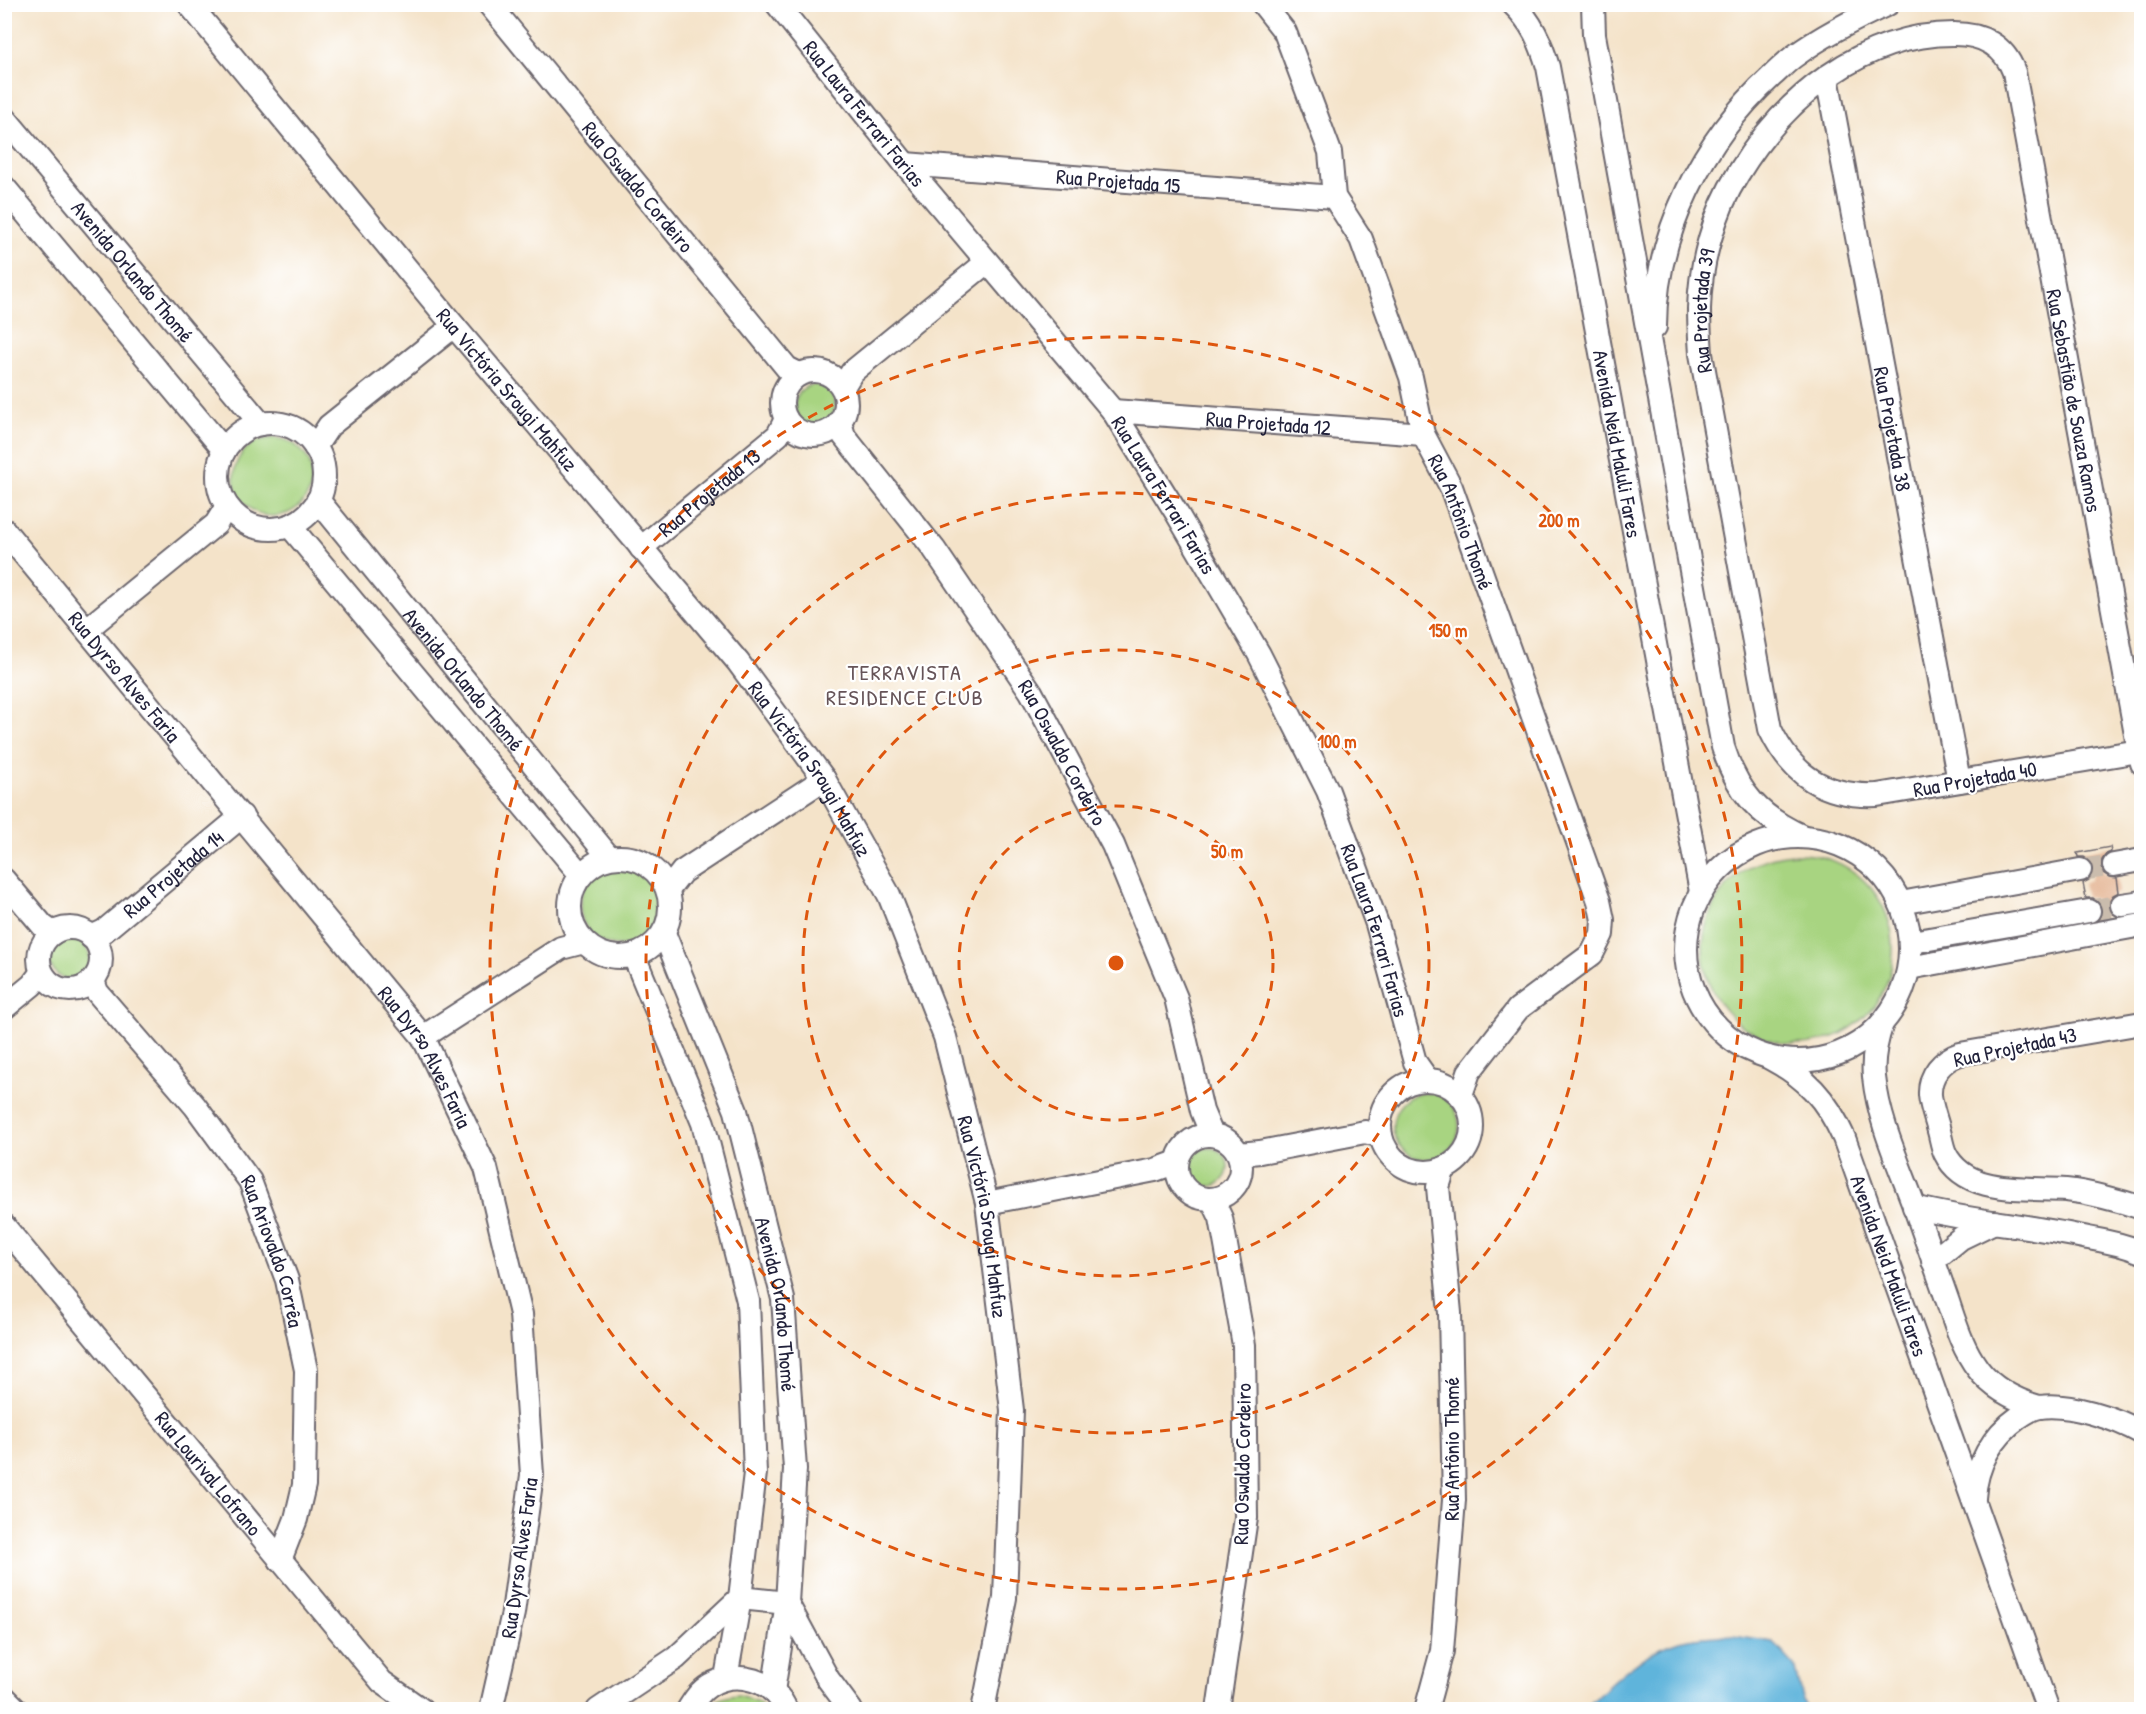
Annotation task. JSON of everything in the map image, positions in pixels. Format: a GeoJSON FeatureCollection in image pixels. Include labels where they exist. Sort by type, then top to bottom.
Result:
{"type":"FeatureCollection","features":[{"type":"Feature","properties":{"kind":"street","name":"Rua Victória Srougi Mahfuz"},"geometry":{"type":"LineString","coordinates":[[189,4],[454,326],[738,662],[824,779],[889,895],[945,1037],[987,1203],[1012,1410],[1005,1598],[983,1710]]}},
{"type":"Feature","properties":{"kind":"street","name":"Rua Oswaldo Cordeiro"},"geometry":{"type":"LineString","coordinates":[[489,4],[792,375]]}},
{"type":"Feature","properties":{"kind":"street","name":"Rua Laura Ferrari Farias"},"geometry":{"type":"LineString","coordinates":[[777,4],[904,164],[1113,411],[1176,512],[1259,654],[1328,791],[1432,1080]]}},
{"type":"Feature","properties":{"kind":"street","name":"Rua Antônio Thomé"},"geometry":{"type":"LineString","coordinates":[[1263,4],[1285,32],[1330,152],[1334,197],[1361,239],[1411,376],[1423,434],[1451,487],[1599,901],[1603,920],[1602,934],[1592,954],[1518,1009],[1469,1072],[1432,1080]]}},
{"type":"Feature","properties":{"kind":"street","name":"Avenida Neid Maluli Fares"},"geometry":{"type":"LineString","coordinates":[[1513,4],[1537,34],[1548,67],[1701,892]]}},
{"type":"Feature","properties":{"kind":"street"},"geometry":{"type":"LineString","coordinates":[[1593,4],[1594,35],[1721,735],[1729,767],[1739,785],[1760,809],[1785,828],[1804,837]]}},
{"type":"Feature","properties":{"kind":"street"},"geometry":{"type":"LineString","coordinates":[[1655,370],[1655,311],[1665,252],[1684,196],[1713,144],[1750,97],[1794,56],[1844,24],[1888,4]]}},
{"type":"Feature","properties":{"kind":"street","name":"Rua Projetada 39"},"geometry":{"type":"LineString","coordinates":[[1812,780],[1786,758],[1770,729],[1766,712],[1701,354],[1699,308],[1704,262],[1717,218],[1736,176],[1762,138],[1793,104],[1827,77],[1854,59],[1907,38],[1935,34],[1964,34],[1981,37],[1995,45]]}},
{"type":"Feature","properties":{"kind":"street","name":"Rua Sebastião de Souza Ramos"},"geometry":{"type":"LineString","coordinates":[[1995,45],[2007,57],[2014,72],[2140,757]]}},
{"type":"Feature","properties":{"kind":"street","name":"Rua Projetada 38"},"geometry":{"type":"LineString","coordinates":[[1827,77],[1959,782]]}},
{"type":"Feature","properties":{"kind":"street","name":"Avenida Orlando Thomé"},"geometry":{"type":"LineString","coordinates":[[4,117],[261,424]]}},
{"type":"Feature","properties":{"kind":"street","name":"Rua Projetada 15"},"geometry":{"type":"LineString","coordinates":[[904,164],[1334,197]]}},
{"type":"Feature","properties":{"kind":"street"},"geometry":{"type":"LineString","coordinates":[[4,187],[224,450]]}},
{"type":"Feature","properties":{"kind":"street"},"geometry":{"type":"LineString","coordinates":[[843,379],[987,262]]}},
{"type":"Feature","properties":{"kind":"street"},"geometry":{"type":"LineString","coordinates":[[310,441],[454,326]]}},
{"type":"Feature","properties":{"kind":"street"},"geometry":{"type":"LineString","coordinates":[[817,370],[843,379],[846,405],[845,414],[838,429],[813,435],[787,428],[782,400],[784,390],[792,375],[817,370]]}},
{"type":"Feature","properties":{"kind":"street","name":"Rua Projetada 12"},"geometry":{"type":"LineString","coordinates":[[1113,411],[1423,434]]}},
{"type":"Feature","properties":{"kind":"street"},"geometry":{"type":"LineString","coordinates":[[276,423],[291,427],[310,441],[321,459],[324,473],[323,487],[318,500],[306,516],[290,526],[277,529],[263,529],[227,516],[217,479],[224,450],[233,438],[246,429],[261,424],[276,423]]}},
{"type":"Feature","properties":{"kind":"street","name":"Rua Projetada 13"},"geometry":{"type":"LineString","coordinates":[[641,548],[787,428]]}},
{"type":"Feature","properties":{"kind":"street","name":"Rua Oswaldo Cordeiro"},"geometry":{"type":"LineString","coordinates":[[838,429],[934,549],[1031,692],[1113,845],[1176,998],[1207,1135]]}},
{"type":"Feature","properties":{"kind":"street","name":"Avenida Orlando Thomé"},"geometry":{"type":"LineString","coordinates":[[318,500],[609,857]]}},
{"type":"Feature","properties":{"kind":"street"},"geometry":{"type":"LineString","coordinates":[[87,629],[227,516]]}},
{"type":"Feature","properties":{"kind":"street","name":"Avenida Orlando Thomé"},"geometry":{"type":"LineString","coordinates":[[290,526],[580,875]]}},
{"type":"Feature","properties":{"kind":"street","name":"Rua Dyrso Alves Faria"},"geometry":{"type":"LineString","coordinates":[[4,530],[423,1037],[486,1168],[521,1314],[532,1475],[513,1613],[491,1710]]}},
{"type":"Feature","properties":{"kind":"street","name":"Rua Projetada 40"},"geometry":{"type":"LineString","coordinates":[[1812,780],[1835,791],[1860,796],[1877,795],[2140,757]]}},
{"type":"Feature","properties":{"kind":"street"},"geometry":{"type":"LineString","coordinates":[[670,879],[824,779]]}},
{"type":"Feature","properties":{"kind":"street","name":"Rua Projetada 14"},"geometry":{"type":"LineString","coordinates":[[97,937],[242,816]]}},
{"type":"Feature","properties":{"kind":"street"},"geometry":{"type":"LineString","coordinates":[[1804,837],[1844,846],[1862,856],[1886,876],[1901,903],[1912,942],[1904,988],[1895,1007],[1882,1023],[1850,1049],[1810,1060],[1789,1060],[1768,1057],[1749,1050],[1732,1040],[1716,1026],[1703,1010],[1694,991],[1685,952],[1692,911],[1701,892],[1727,862],[1744,850],[1763,842],[1804,837]]}},
{"type":"Feature","properties":{"kind":"street"},"geometry":{"type":"LineString","coordinates":[[624,856],[638,859],[670,879],[670,912],[664,933],[651,947],[634,956],[607,956],[594,951],[579,936],[570,916],[570,902],[573,888],[580,875],[593,864],[609,857],[624,856]]}},
{"type":"Feature","properties":{"kind":"street"},"geometry":{"type":"LineString","coordinates":[[2114,865],[2142,860]]}},
{"type":"Feature","properties":{"kind":"street"},"geometry":{"type":"LineString","coordinates":[[1901,903],[2080,870]]}},
{"type":"Feature","properties":{"kind":"street"},"geometry":{"type":"LineString","coordinates":[[4,880],[47,932]]}},
{"type":"Feature","properties":{"kind":"street"},"geometry":{"type":"LineString","coordinates":[[1912,942],[2088,911]]}},
{"type":"Feature","properties":{"kind":"street"},"geometry":{"type":"LineString","coordinates":[[1909,968],[2142,925]]}},
{"type":"Feature","properties":{"kind":"street"},"geometry":{"type":"LineString","coordinates":[[40,979],[65,990],[92,986],[101,962],[97,937],[73,928],[47,932]]}},
{"type":"Feature","properties":{"kind":"street"},"geometry":{"type":"LineString","coordinates":[[40,979],[38,955],[47,932]]}},
{"type":"Feature","properties":{"kind":"street","name":"Avenida Orlando Thomé"},"geometry":{"type":"LineString","coordinates":[[664,933],[736,1111],[783,1299],[795,1469],[787,1604],[773,1691]]}},
{"type":"Feature","properties":{"kind":"street"},"geometry":{"type":"LineString","coordinates":[[423,1037],[579,936]]}},
{"type":"Feature","properties":{"kind":"street","name":"Avenida Orlando Thomé"},"geometry":{"type":"LineString","coordinates":[[634,956],[703,1123],[748,1301],[755,1473],[740,1598],[726,1678]]}},
{"type":"Feature","properties":{"kind":"street"},"geometry":{"type":"LineString","coordinates":[[4,1008],[40,979]]}},
{"type":"Feature","properties":{"kind":"street","name":"Rua Ariovaldo Corrêa"},"geometry":{"type":"LineString","coordinates":[[92,986],[195,1106],[250,1181],[287,1280],[306,1370],[304,1485],[296,1519],[279,1560]]}},
{"type":"Feature","properties":{"kind":"street","name":"Avenida Neid Maluli Fares"},"geometry":{"type":"LineString","coordinates":[[1882,1023],[1876,1040],[1875,1084],[1888,1140],[1962,1342],[1980,1372],[2006,1394],[2022,1402],[2039,1407],[2070,1408],[2100,1415],[2142,1433]]}},
{"type":"Feature","properties":{"kind":"street","name":"Rua Projetada 43"},"geometry":{"type":"LineString","coordinates":[[2142,1023],[1960,1054],[1943,1063],[1932,1079],[1931,1099],[1945,1152],[1958,1169],[1966,1175],[1985,1184],[2068,1191],[2142,1208]]}},
{"type":"Feature","properties":{"kind":"street","name":"Avenida Neid Maluli Fares"},"geometry":{"type":"LineString","coordinates":[[1768,1057],[1807,1082],[1822,1098],[1844,1138],[2049,1710]]}},
{"type":"Feature","properties":{"kind":"street"},"geometry":{"type":"LineString","coordinates":[[1432,1080],[1468,1105],[1472,1117],[1471,1136],[1464,1153],[1437,1176],[1404,1166],[1394,1158],[1375,1131],[1385,1104],[1400,1088],[1432,1080]]}},
{"type":"Feature","properties":{"kind":"street"},"geometry":{"type":"LineString","coordinates":[[1246,1157],[1375,1131]]}},
{"type":"Feature","properties":{"kind":"street"},"geometry":{"type":"LineString","coordinates":[[1207,1135],[1223,1138],[1246,1157],[1237,1183],[1219,1204],[1191,1193],[1182,1185],[1177,1169],[1181,1150],[1189,1141],[1207,1135]]}},
{"type":"Feature","properties":{"kind":"street"},"geometry":{"type":"LineString","coordinates":[[987,1203],[1155,1170],[1177,1169]]}},
{"type":"Feature","properties":{"kind":"street","name":"Rua Antônio Thomé"},"geometry":{"type":"LineString","coordinates":[[1426,1710],[1442,1651],[1454,1500],[1450,1313],[1437,1176]]}},
{"type":"Feature","properties":{"kind":"street","name":"Rua Oswaldo Cordeiro"},"geometry":{"type":"LineString","coordinates":[[1218,1710],[1246,1518],[1244,1345],[1219,1204]]}},
{"type":"Feature","properties":{"kind":"street"},"geometry":{"type":"LineString","coordinates":[[1914,1207],[1951,1217],[2061,1232],[2127,1246],[2142,1252]]}},
{"type":"Feature","properties":{"kind":"street"},"geometry":{"type":"LineString","coordinates":[[1933,1261],[1961,1238],[1994,1222]]}},
{"type":"Feature","properties":{"kind":"street","name":"Rua Lourival Lofrano"},"geometry":{"type":"LineString","coordinates":[[4,1226],[382,1682],[422,1710]]}},
{"type":"Feature","properties":{"kind":"street"},"geometry":{"type":"LineString","coordinates":[[1973,1502],[1975,1484],[1987,1452],[2009,1425],[2039,1407]]}},
{"type":"Feature","properties":{"kind":"street"},"geometry":{"type":"LineString","coordinates":[[598,1710],[676,1658],[740,1598],[787,1604],[828,1679],[851,1710]]}},
{"type":"Feature","properties":{"kind":"street"},"geometry":{"type":"LineString","coordinates":[[688,1710],[697,1696],[710,1685],[726,1678],[743,1678],[759,1682],[773,1691],[786,1710]]}},
{"type":"Feature","properties":{"kind":"street"},"geometry":{"type":"LineString","coordinates":[[4,1697],[17,1710]]}},
{"type":"Feature","properties":{"kind":"green space"},"geometry":{"type":"Polygon","coordinates":[[[815,385],[829,391],[835,405],[829,419],[815,425],[801,419],[795,405],[801,391],[815,385]]]}},
{"type":"Feature","properties":{"kind":"green space"},"geometry":{"type":"Polygon","coordinates":[[[273,438],[288,441],[305,455],[312,477],[309,492],[295,509],[273,516],[258,513],[241,499],[234,477],[237,462],[251,445],[273,438]]]}},
{"type":"Feature","properties":{"kind":"green space"},"geometry":{"type":"Polygon","coordinates":[[[1798,854],[1834,861],[1851,870],[1865,882],[1877,896],[1886,913],[1893,949],[1886,985],[1877,1002],[1865,1016],[1851,1028],[1834,1037],[1798,1044],[1762,1037],[1745,1028],[1731,1016],[1719,1002],[1710,985],[1703,949],[1710,913],[1719,896],[1731,882],[1745,870],[1762,861],[1798,854]]]}},
{"type":"Feature","properties":{"kind":"green space"},"geometry":{"type":"Polygon","coordinates":[[[620,866],[635,869],[648,878],[657,891],[660,906],[657,921],[648,934],[635,943],[620,946],[605,943],[592,934],[583,921],[580,906],[583,891],[592,878],[605,869],[620,866]]]}},
{"type":"Feature","properties":{"kind":"green space"},"geometry":{"type":"Polygon","coordinates":[[[70,939],[84,945],[90,959],[84,973],[70,979],[56,973],[50,959],[56,945],[70,939]]]}},
{"type":"Feature","properties":{"kind":"green space"},"geometry":{"type":"Polygon","coordinates":[[[1432,1093],[1450,1102],[1457,1113],[1459,1126],[1457,1139],[1450,1150],[1439,1157],[1420,1159],[1402,1150],[1395,1139],[1393,1120],[1402,1102],[1413,1095],[1432,1093]]]}},
{"type":"Feature","properties":{"kind":"green space"},"geometry":{"type":"Polygon","coordinates":[[[1209,1148],[1223,1153],[1228,1167],[1223,1181],[1209,1186],[1195,1181],[1190,1167],[1195,1153],[1209,1148]]]}},
{"type":"Feature","properties":{"kind":"green space"},"geometry":{"type":"Polygon","coordinates":[[[739,1695],[758,1702],[765,1709],[707,1709],[721,1699],[739,1695]]]}},
{"type":"Feature","properties":{"kind":"water"},"geometry":{"type":"Polygon","coordinates":[[[1726,1635],[1773,1642],[1794,1665],[1807,1709],[1585,1709],[1616,1679],[1652,1652],[1679,1641],[1726,1635]]]}},
{"type":"Feature","properties":{"kind":"building"},"geometry":{"type":"Polygon","coordinates":[[[2110,847],[2111,852],[2106,854],[2102,860],[2101,868],[2103,873],[2109,877],[2117,878],[2119,892],[2109,901],[2109,908],[2113,914],[2101,917],[2100,903],[2093,898],[2086,898],[2083,883],[2089,880],[2093,867],[2090,861],[2084,857],[2078,857],[2077,853],[2110,847]]]}},
{"type":"Feature","properties":{"kind":"tunnel"},"geometry":{"type":"LineString","coordinates":[[2080,870],[2114,865]]}},
{"type":"Feature","properties":{"kind":"tunnel"},"geometry":{"type":"LineString","coordinates":[[2089,911],[2122,905]]}},
{"type":"Feature","properties":{"kind":"district","name":"TERRAVISTA RESIDENCE CLUB"},"geometry":{"type":"Point","coordinates":[905,684]}}]}
